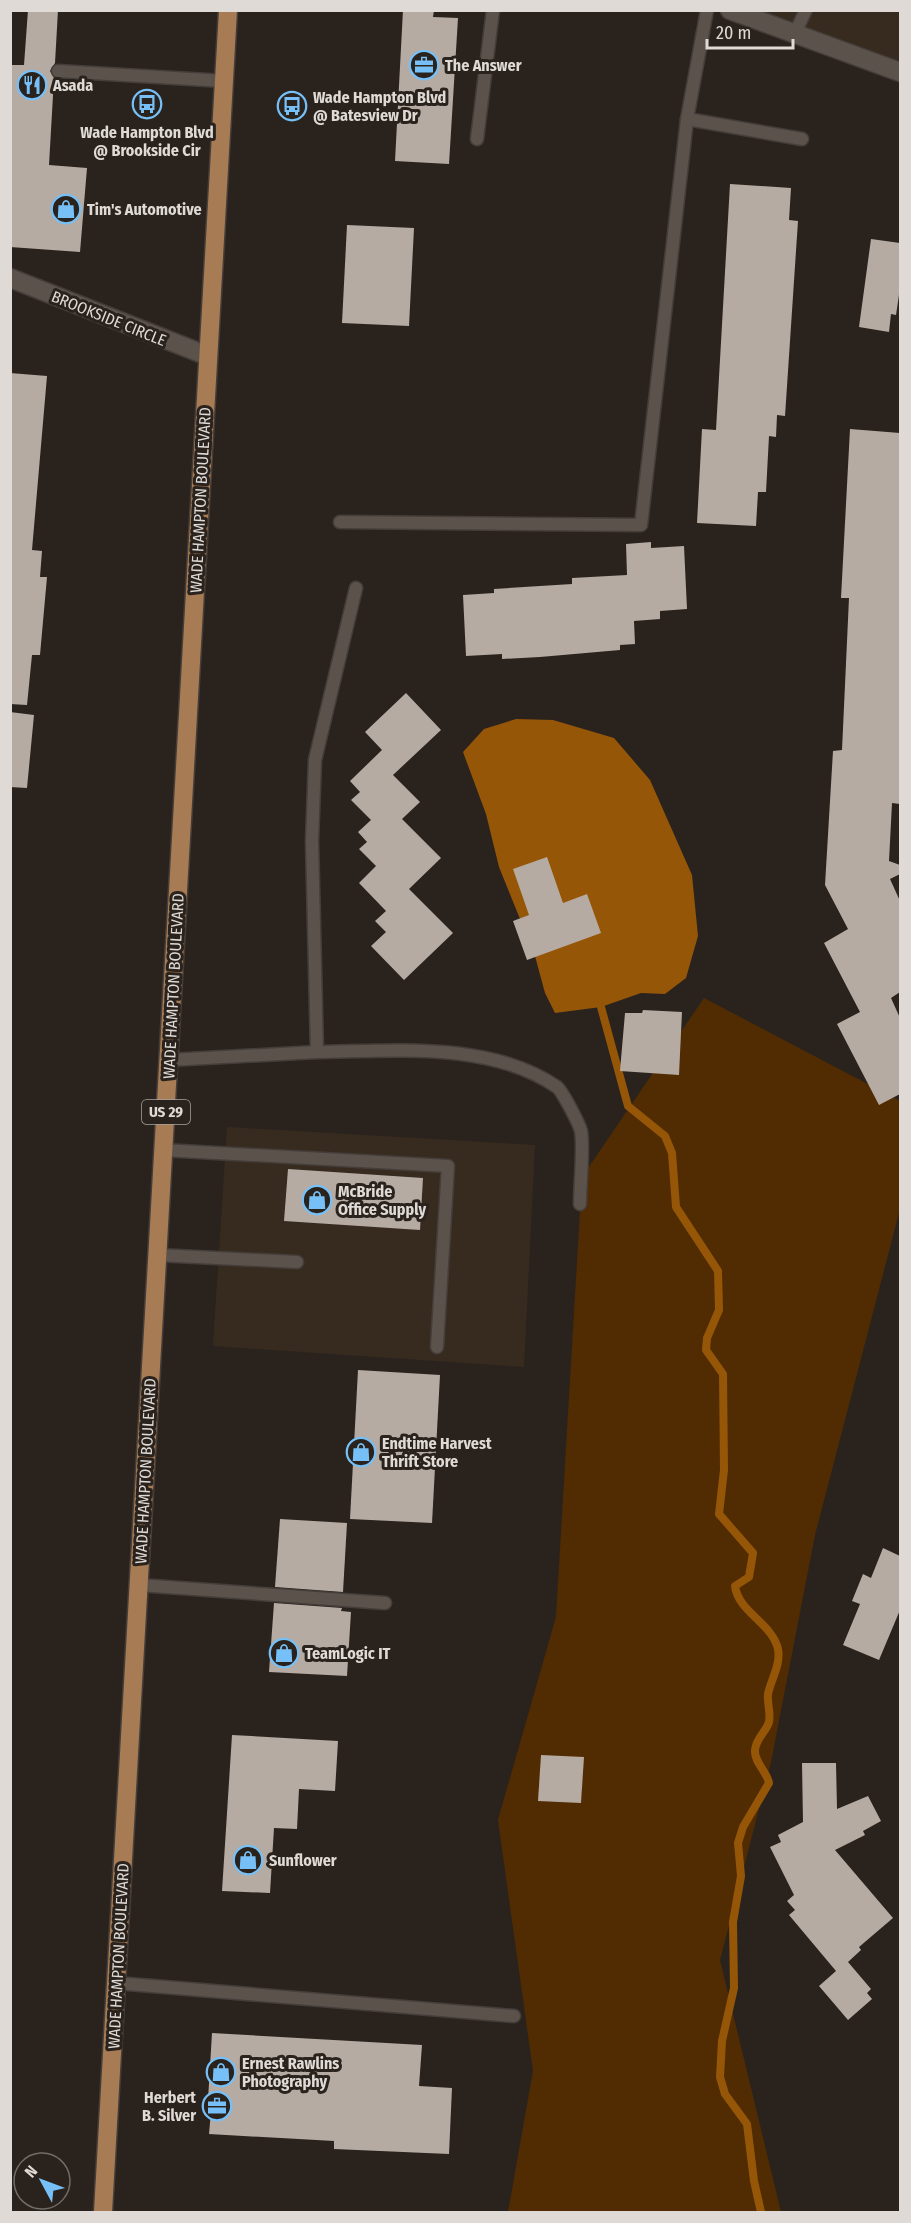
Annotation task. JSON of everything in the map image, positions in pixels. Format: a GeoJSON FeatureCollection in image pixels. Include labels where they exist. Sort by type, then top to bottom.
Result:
{"type":"FeatureCollection","features":[{"type":"Feature","properties":{"kind":"main road","name":"WADE HAMPTON BOULEVARD"},"geometry":{"type":"LineString","coordinates":[[103,2212],[228,10]]}},
{"type":"Feature","properties":{"kind":"street"},"geometry":{"type":"LineString","coordinates":[[730,10],[900,72]]}},
{"type":"Feature","properties":{"kind":"street","name":"BROOKSIDE CIRCLE"},"geometry":{"type":"LineString","coordinates":[[10,279],[208,356]]}},
{"type":"Feature","properties":{"kind":"lane"},"geometry":{"type":"LineString","coordinates":[[477,139],[493,10]]}},
{"type":"Feature","properties":{"kind":"lane"},"geometry":{"type":"LineString","coordinates":[[340,522],[641,525],[687,118],[707,10]]}},
{"type":"Feature","properties":{"kind":"lane"},"geometry":{"type":"LineString","coordinates":[[795,33],[806,10]]}},
{"type":"Feature","properties":{"kind":"lane"},"geometry":{"type":"LineString","coordinates":[[58,71],[224,81]]}},
{"type":"Feature","properties":{"kind":"lane"},"geometry":{"type":"LineString","coordinates":[[687,118],[802,139]]}},
{"type":"Feature","properties":{"kind":"lane"},"geometry":{"type":"LineString","coordinates":[[317,1052],[312,841],[315,760],[356,588]]}},
{"type":"Feature","properties":{"kind":"lane"},"geometry":{"type":"LineString","coordinates":[[169,1060],[317,1052],[402,1051],[464,1056],[514,1065],[559,1088],[580,1131],[580,1204]]}},
{"type":"Feature","properties":{"kind":"lane"},"geometry":{"type":"LineString","coordinates":[[164,1150],[448,1166],[437,1347]]}},
{"type":"Feature","properties":{"kind":"lane"},"geometry":{"type":"LineString","coordinates":[[158,1255],[297,1262]]}},
{"type":"Feature","properties":{"kind":"lane"},"geometry":{"type":"LineString","coordinates":[[139,1585],[385,1603]]}},
{"type":"Feature","properties":{"kind":"lane"},"geometry":{"type":"LineString","coordinates":[[116,1983],[514,2016]]}},
{"type":"Feature","properties":{"kind":"shaded area"},"geometry":{"type":"Polygon","coordinates":[[[732,11],[900,11],[900,62],[732,11]]]}},
{"type":"Feature","properties":{"kind":"shaded area"},"geometry":{"type":"Polygon","coordinates":[[[516,719],[553,720],[614,738],[650,780],[692,875],[698,936],[686,978],[665,994],[641,993],[601,1007],[555,1013],[545,993],[535,956],[499,867],[486,814],[463,752],[484,729],[516,719]]]}},
{"type":"Feature","properties":{"kind":"shaded area"},"geometry":{"type":"Polygon","coordinates":[[[704,998],[900,1101],[900,1209],[815,1535],[771,1762],[720,1960],[781,2212],[508,2212],[533,2071],[498,1820],[556,1617],[582,1177],[704,998]]]}},
{"type":"Feature","properties":{"kind":"shaded area"},"geometry":{"type":"Polygon","coordinates":[[[227,1127],[535,1145],[524,1367],[213,1346],[227,1127]]]}},
{"type":"Feature","properties":{"kind":"building"},"geometry":{"type":"Polygon","coordinates":[[[28,10],[58,10],[55,63],[50,71],[54,78],[49,165],[87,168],[80,252],[10,247],[10,65],[24,65],[28,10]]]}},
{"type":"Feature","properties":{"kind":"building"},"geometry":{"type":"Polygon","coordinates":[[[403,10],[434,10],[433,17],[458,18],[449,164],[395,161],[403,10]]]}},
{"type":"Feature","properties":{"kind":"building"},"geometry":{"type":"Polygon","coordinates":[[[730,184],[791,188],[789,220],[798,221],[785,416],[777,415],[776,437],[769,436],[766,492],[758,492],[756,526],[697,523],[702,429],[716,430],[730,184]]]}},
{"type":"Feature","properties":{"kind":"building"},"geometry":{"type":"Polygon","coordinates":[[[347,225],[414,228],[409,326],[342,323],[347,225]]]}},
{"type":"Feature","properties":{"kind":"building"},"geometry":{"type":"Polygon","coordinates":[[[871,239],[900,243],[900,288],[896,315],[891,314],[889,332],[859,327],[871,239]]]}},
{"type":"Feature","properties":{"kind":"building"},"geometry":{"type":"Polygon","coordinates":[[[10,373],[47,376],[32,550],[42,551],[40,577],[47,577],[40,655],[32,655],[27,705],[10,704],[10,373]]]}},
{"type":"Feature","properties":{"kind":"building"},"geometry":{"type":"Polygon","coordinates":[[[850,429],[900,433],[900,804],[892,803],[889,861],[900,865],[900,874],[890,879],[900,901],[900,992],[891,998],[900,1018],[900,1094],[879,1105],[837,1024],[860,1012],[824,943],[848,929],[825,885],[833,751],[842,750],[849,598],[841,598],[850,429]]]}},
{"type":"Feature","properties":{"kind":"building"},"geometry":{"type":"Polygon","coordinates":[[[651,542],[651,548],[684,546],[687,609],[660,611],[660,619],[634,621],[635,644],[620,645],[620,650],[540,657],[502,659],[502,654],[466,656],[463,595],[494,593],[494,589],[572,584],[572,578],[627,575],[626,544],[651,542]]]}},
{"type":"Feature","properties":{"kind":"building"},"geometry":{"type":"Polygon","coordinates":[[[406,693],[441,730],[393,775],[420,802],[402,819],[441,858],[409,889],[453,933],[404,980],[371,946],[386,932],[375,921],[386,911],[359,883],[376,866],[359,849],[367,842],[358,832],[371,820],[351,800],[360,792],[350,781],[382,750],[365,732],[406,693]]]}},
{"type":"Feature","properties":{"kind":"building"},"geometry":{"type":"Polygon","coordinates":[[[10,712],[34,715],[27,788],[10,787],[10,712]]]}},
{"type":"Feature","properties":{"kind":"building"},"geometry":{"type":"Polygon","coordinates":[[[547,857],[563,903],[587,894],[601,933],[527,960],[513,921],[529,915],[513,869],[547,857]]]}},
{"type":"Feature","properties":{"kind":"building"},"geometry":{"type":"Polygon","coordinates":[[[643,1010],[682,1012],[679,1075],[620,1071],[625,1013],[642,1013],[643,1010]]]}},
{"type":"Feature","properties":{"kind":"building"},"geometry":{"type":"Polygon","coordinates":[[[288,1169],[423,1178],[420,1230],[284,1221],[288,1169]]]}},
{"type":"Feature","properties":{"kind":"building"},"geometry":{"type":"Polygon","coordinates":[[[358,1370],[440,1375],[432,1523],[350,1519],[358,1370]]]}},
{"type":"Feature","properties":{"kind":"building"},"geometry":{"type":"Polygon","coordinates":[[[280,1519],[347,1523],[343,1592],[275,1587],[280,1519]]]}},
{"type":"Feature","properties":{"kind":"building"},"geometry":{"type":"Polygon","coordinates":[[[883,1548],[900,1556],[900,1610],[879,1660],[843,1645],[860,1604],[852,1601],[863,1574],[871,1578],[883,1548]]]}},
{"type":"Feature","properties":{"kind":"building"},"geometry":{"type":"Polygon","coordinates":[[[274,1603],[342,1608],[341,1611],[351,1612],[347,1676],[269,1672],[274,1603]]]}},
{"type":"Feature","properties":{"kind":"building"},"geometry":{"type":"Polygon","coordinates":[[[232,1735],[338,1741],[335,1791],[299,1789],[297,1829],[274,1828],[270,1893],[222,1891],[232,1735]]]}},
{"type":"Feature","properties":{"kind":"building"},"geometry":{"type":"Polygon","coordinates":[[[541,1755],[584,1757],[581,1803],[538,1801],[541,1755]]]}},
{"type":"Feature","properties":{"kind":"building"},"geometry":{"type":"Polygon","coordinates":[[[802,1763],[836,1763],[837,1809],[868,1796],[881,1821],[863,1831],[865,1835],[835,1850],[893,1918],[859,1947],[861,1950],[848,1962],[871,1989],[867,1993],[872,1999],[848,2020],[819,1986],[836,1971],[789,1915],[795,1910],[787,1901],[794,1895],[770,1847],[781,1842],[778,1835],[803,1822],[802,1763]]]}},
{"type":"Feature","properties":{"kind":"building"},"geometry":{"type":"Polygon","coordinates":[[[212,2033],[422,2045],[419,2086],[452,2088],[449,2154],[334,2149],[334,2141],[209,2134],[212,2100],[208,2100],[212,2033]]]}},
{"type":"Feature","properties":{"kind":"waterway"},"geometry":{"type":"LineString","coordinates":[[601,1007],[628,1106],[665,1136],[672,1153],[676,1207],[718,1271],[719,1310],[707,1338],[706,1350],[723,1374],[724,1470],[719,1514],[753,1553],[749,1577],[735,1586],[737,1595],[748,1611],[775,1640],[779,1655],[768,1694],[769,1722],[755,1750],[756,1759],[769,1783],[743,1827],[738,1843],[741,1876],[733,1922],[734,1988],[722,2041],[720,2077],[725,2094],[747,2124],[754,2181],[761,2212]]}},
{"type":"Feature","properties":{"kind":"place","name":"The Answer"},"geometry":{"type":"Point","coordinates":[424,65]}},
{"type":"Feature","properties":{"kind":"place","name":"Asada"},"geometry":{"type":"Point","coordinates":[32,85]}},
{"type":"Feature","properties":{"kind":"place","name":"Wade Hampton Blvd @ Brookside Cir"},"geometry":{"type":"Point","coordinates":[147,104]}},
{"type":"Feature","properties":{"kind":"place","name":"Wade Hampton Blvd @ Batesview Dr"},"geometry":{"type":"Point","coordinates":[292,106]}},
{"type":"Feature","properties":{"kind":"place","name":"Tim's Automotive"},"geometry":{"type":"Point","coordinates":[66,209]}},
{"type":"Feature","properties":{"kind":"place","name":"McBride Office Supply"},"geometry":{"type":"Point","coordinates":[317,1200]}},
{"type":"Feature","properties":{"kind":"place","name":"Endtime Harvest Thrift Store"},"geometry":{"type":"Point","coordinates":[361,1452]}},
{"type":"Feature","properties":{"kind":"place","name":"TeamLogic IT"},"geometry":{"type":"Point","coordinates":[284,1653]}},
{"type":"Feature","properties":{"kind":"place","name":"Sunflower"},"geometry":{"type":"Point","coordinates":[248,1860]}},
{"type":"Feature","properties":{"kind":"place","name":"Ernest Rawlins Photography"},"geometry":{"type":"Point","coordinates":[221,2072]}},
{"type":"Feature","properties":{"kind":"place","name":"Herbert B. Silver"},"geometry":{"type":"Point","coordinates":[217,2106]}}]}
